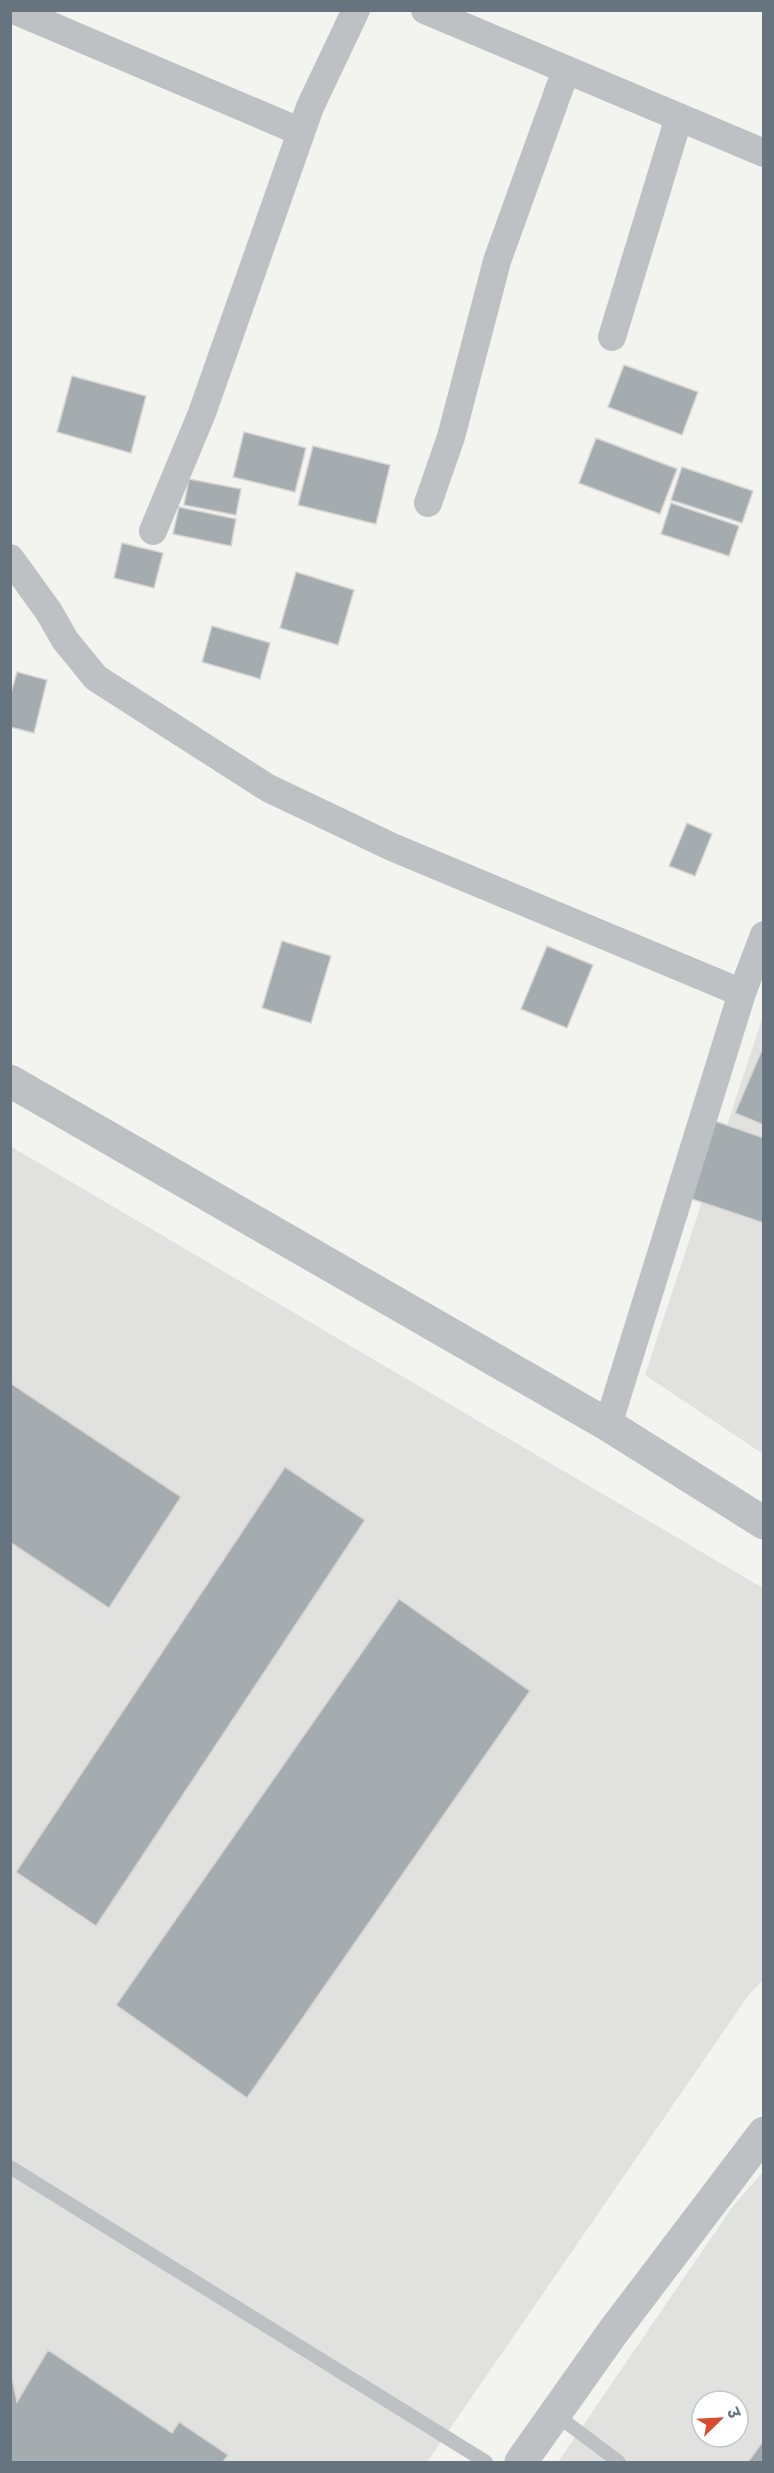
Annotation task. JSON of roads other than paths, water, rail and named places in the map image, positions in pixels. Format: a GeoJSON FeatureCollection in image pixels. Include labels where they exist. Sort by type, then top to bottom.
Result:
{"type":"FeatureCollection","features":[{"type":"Feature","properties":{"kind":"street"},"geometry":{"type":"LineString","coordinates":[[14,10],[301,132]]}},
{"type":"Feature","properties":{"kind":"street"},"geometry":{"type":"LineString","coordinates":[[153,531],[202,413],[310,107],[356,10]]}},
{"type":"Feature","properties":{"kind":"street"},"geometry":{"type":"LineString","coordinates":[[425,10],[764,153]]}},
{"type":"Feature","properties":{"kind":"street"},"geometry":{"type":"LineString","coordinates":[[428,503],[451,437],[497,261],[566,70]]}},
{"type":"Feature","properties":{"kind":"street"},"geometry":{"type":"LineString","coordinates":[[612,337],[679,117]]}},
{"type":"Feature","properties":{"kind":"street"},"geometry":{"type":"LineString","coordinates":[[10,558],[49,612],[65,640],[96,678],[268,788],[392,847],[742,993]]}},
{"type":"Feature","properties":{"kind":"street"},"geometry":{"type":"LineString","coordinates":[[608,1425],[742,993],[764,935]]}},
{"type":"Feature","properties":{"kind":"street"},"geometry":{"type":"LineString","coordinates":[[10,1081],[608,1425],[764,1523]]}},
{"type":"Feature","properties":{"kind":"street"},"geometry":{"type":"LineString","coordinates":[[521,2463],[613,2332],[764,2133]]}},
{"type":"Feature","properties":{"kind":"lane"},"geometry":{"type":"LineString","coordinates":[[10,2167],[486,2463]]}},
{"type":"Feature","properties":{"kind":"lane"},"geometry":{"type":"LineString","coordinates":[[555,2414],[619,2463]]}}]}
